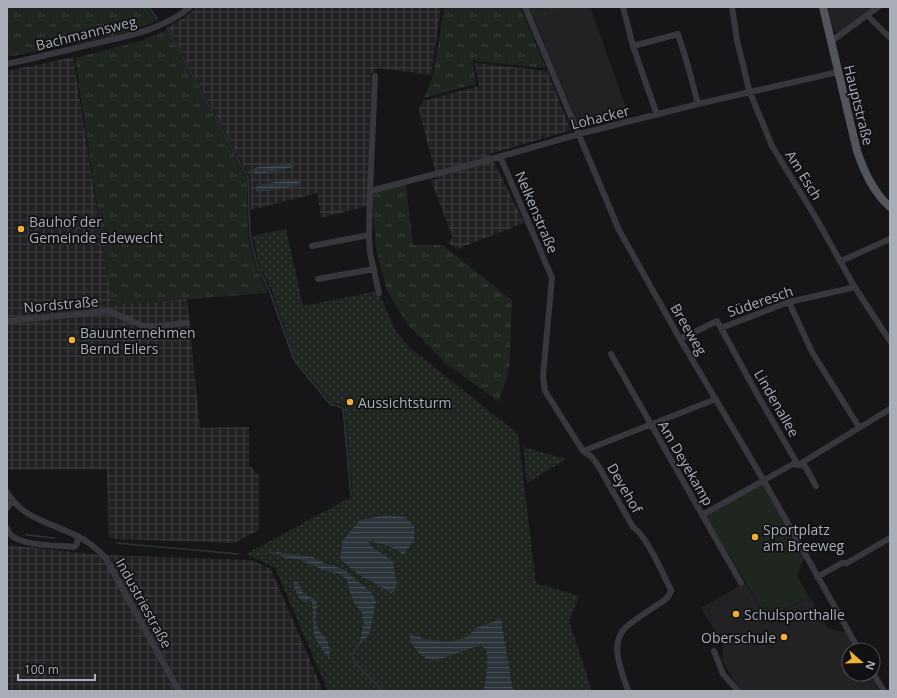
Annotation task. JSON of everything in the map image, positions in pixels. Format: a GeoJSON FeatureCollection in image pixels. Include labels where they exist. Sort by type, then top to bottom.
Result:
{"type":"FeatureCollection","features":[{"type":"Feature","properties":{"kind":"main road","name":"Hauptstraße"},"geometry":{"type":"LineString","coordinates":[[823,7],[857,151],[872,184],[888,204],[890,212]]}},
{"type":"Feature","properties":{"kind":"street","name":"Bachmannsweg"},"geometry":{"type":"LineString","coordinates":[[7,64],[145,31],[174,18],[190,7]]}},
{"type":"Feature","properties":{"kind":"street","name":"Breeweg"},"geometry":{"type":"LineString","coordinates":[[525,7],[619,230],[680,339],[764,481],[854,642]]}},
{"type":"Feature","properties":{"kind":"street"},"geometry":{"type":"LineString","coordinates":[[623,7],[633,46],[657,115]]}},
{"type":"Feature","properties":{"kind":"street","name":"Am Esch"},"geometry":{"type":"LineString","coordinates":[[732,7],[737,40],[750,92],[772,146],[816,218],[854,286],[890,342]]}},
{"type":"Feature","properties":{"kind":"street"},"geometry":{"type":"LineString","coordinates":[[830,41],[878,7]]}},
{"type":"Feature","properties":{"kind":"street"},"geometry":{"type":"LineString","coordinates":[[867,15],[889,37]]}},
{"type":"Feature","properties":{"kind":"street"},"geometry":{"type":"LineString","coordinates":[[633,46],[678,34],[698,104]]}},
{"type":"Feature","properties":{"kind":"street","name":"Lohacker"},"geometry":{"type":"LineString","coordinates":[[370,191],[579,134],[698,104],[838,72]]}},
{"type":"Feature","properties":{"kind":"street"},"geometry":{"type":"LineString","coordinates":[[375,76],[369,234],[370,253],[379,293]]}},
{"type":"Feature","properties":{"kind":"street","name":"Nelkenstraße"},"geometry":{"type":"LineString","coordinates":[[500,156],[552,278]]}},
{"type":"Feature","properties":{"kind":"street"},"geometry":{"type":"LineString","coordinates":[[312,246],[369,234]]}},
{"type":"Feature","properties":{"kind":"street"},"geometry":{"type":"LineString","coordinates":[[841,261],[890,239]]}},
{"type":"Feature","properties":{"kind":"street"},"geometry":{"type":"LineString","coordinates":[[318,279],[374,269]]}},
{"type":"Feature","properties":{"kind":"street","name":"Deyehof"},"geometry":{"type":"LineString","coordinates":[[552,278],[543,376],[545,391],[583,452],[592,457],[599,467],[633,526],[638,529],[671,590],[668,598],[626,627],[619,637],[617,654],[628,691]]}},
{"type":"Feature","properties":{"kind":"street","name":"Süderesch"},"geometry":{"type":"LineString","coordinates":[[680,339],[717,321],[721,328],[789,302],[851,288],[854,286]]}},
{"type":"Feature","properties":{"kind":"street"},"geometry":{"type":"LineString","coordinates":[[789,302],[812,352],[859,427]]}},
{"type":"Feature","properties":{"kind":"street","name":"Nordstraße"},"geometry":{"type":"LineString","coordinates":[[7,321],[109,311],[146,327],[186,323]]}},
{"type":"Feature","properties":{"kind":"street","name":"Lindenallee"},"geometry":{"type":"LineString","coordinates":[[721,328],[798,464],[805,466],[816,486]]}},
{"type":"Feature","properties":{"kind":"street","name":"Am Deyekamp"},"geometry":{"type":"LineString","coordinates":[[611,354],[741,583]]}},
{"type":"Feature","properties":{"kind":"street"},"geometry":{"type":"LineString","coordinates":[[583,452],[716,399]]}},
{"type":"Feature","properties":{"kind":"street"},"geometry":{"type":"LineString","coordinates":[[702,515],[793,464],[798,464],[890,409]]}},
{"type":"Feature","properties":{"kind":"street","name":"Industriestraße"},"geometry":{"type":"LineString","coordinates":[[7,492],[12,500],[26,513],[78,536],[105,557],[179,691]]}},
{"type":"Feature","properties":{"kind":"street"},"geometry":{"type":"LineString","coordinates":[[7,508],[12,500]]}},
{"type":"Feature","properties":{"kind":"street"},"geometry":{"type":"LineString","coordinates":[[7,528],[10,538],[23,542],[74,547],[77,544],[78,536]]}},
{"type":"Feature","properties":{"kind":"street"},"geometry":{"type":"LineString","coordinates":[[817,577],[842,563],[847,563],[890,538]]}},
{"type":"Feature","properties":{"kind":"street"},"geometry":{"type":"LineString","coordinates":[[714,651],[723,674],[738,691]]}},
{"type":"Feature","properties":{"kind":"street"},"geometry":{"type":"LineString","coordinates":[[878,682],[884,691]]}},
{"type":"Feature","properties":{"kind":"shaded area"},"geometry":{"type":"Polygon","coordinates":[[[197,7],[441,7],[431,75],[378,68],[371,74],[367,206],[321,218],[317,193],[251,210],[250,178],[168,27],[185,17],[197,7]]]}},
{"type":"Feature","properties":{"kind":"shaded area"},"geometry":{"type":"Polygon","coordinates":[[[529,7],[590,7],[630,118],[580,128],[529,7]]]}},
{"type":"Feature","properties":{"kind":"shaded area"},"geometry":{"type":"Polygon","coordinates":[[[828,7],[873,7],[838,33],[833,30],[828,7]]]}},
{"type":"Feature","properties":{"kind":"shaded area"},"geometry":{"type":"Polygon","coordinates":[[[73,57],[112,305],[187,299],[200,428],[249,427],[249,465],[259,475],[259,530],[234,543],[116,539],[109,537],[107,469],[7,470],[7,71],[73,57]]]}},
{"type":"Feature","properties":{"kind":"shaded area"},"geometry":{"type":"Polygon","coordinates":[[[475,63],[547,71],[571,130],[490,154],[524,223],[457,249],[447,242],[453,238],[431,181],[437,179],[419,110],[423,101],[479,86],[475,63]]]}},
{"type":"Feature","properties":{"kind":"shaded area"},"geometry":{"type":"Polygon","coordinates":[[[294,163],[294,167],[256,175],[253,171],[254,168],[294,163]]]}},
{"type":"Feature","properties":{"kind":"shaded area"},"geometry":{"type":"Polygon","coordinates":[[[297,179],[300,183],[297,186],[258,192],[256,190],[257,185],[297,179]]]}},
{"type":"Feature","properties":{"kind":"shaded area"},"geometry":{"type":"Polygon","coordinates":[[[386,515],[404,517],[414,525],[415,530],[413,541],[404,554],[387,545],[368,541],[372,547],[386,556],[393,563],[397,584],[395,591],[391,593],[351,569],[340,558],[343,540],[360,520],[386,515]]]}},
{"type":"Feature","properties":{"kind":"shaded area"},"geometry":{"type":"Polygon","coordinates":[[[7,545],[102,555],[251,560],[271,569],[323,691],[7,691],[7,545]]]}},
{"type":"Feature","properties":{"kind":"shaded area"},"geometry":{"type":"Polygon","coordinates":[[[276,552],[313,557],[323,563],[343,569],[371,592],[376,601],[370,631],[366,639],[359,644],[364,623],[362,613],[355,605],[347,580],[336,573],[326,571],[300,560],[282,557],[276,552]]]}},
{"type":"Feature","properties":{"kind":"shaded area"},"geometry":{"type":"Polygon","coordinates":[[[294,581],[299,583],[305,594],[316,600],[316,623],[329,646],[329,659],[314,636],[312,602],[308,600],[303,601],[299,598],[293,584],[294,581]]]}},
{"type":"Feature","properties":{"kind":"shaded area","name":"Oberschule"},"geometry":{"type":"Polygon","coordinates":[[[745,583],[767,619],[810,597],[827,628],[846,632],[852,642],[841,642],[841,682],[874,682],[879,691],[742,691],[722,660],[722,642],[701,608],[745,583]]]}},
{"type":"Feature","properties":{"kind":"shaded area"},"geometry":{"type":"Polygon","coordinates":[[[501,619],[513,691],[483,691],[487,659],[486,649],[480,645],[432,660],[423,657],[416,650],[409,633],[425,639],[450,642],[467,637],[476,628],[501,619]]]}},
{"type":"Feature","properties":{"kind":"green space"},"geometry":{"type":"Polygon","coordinates":[[[7,7],[147,7],[156,21],[122,34],[7,57],[7,7]]]}},
{"type":"Feature","properties":{"kind":"green space"},"geometry":{"type":"Polygon","coordinates":[[[444,7],[520,7],[546,68],[473,61],[476,84],[424,98],[433,76],[444,7]]]}},
{"type":"Feature","properties":{"kind":"green space"},"geometry":{"type":"Polygon","coordinates":[[[529,7],[566,7],[533,18],[529,7]]]}},
{"type":"Feature","properties":{"kind":"green space"},"geometry":{"type":"Polygon","coordinates":[[[167,30],[247,179],[248,236],[255,265],[268,293],[112,305],[75,58],[141,41],[167,30]]]}},
{"type":"Feature","properties":{"kind":"green space"},"geometry":{"type":"Polygon","coordinates":[[[406,184],[413,245],[443,245],[512,300],[509,370],[499,402],[445,363],[408,325],[387,291],[376,249],[372,193],[406,184]]]}},
{"type":"Feature","properties":{"kind":"green space"},"geometry":{"type":"Polygon","coordinates":[[[286,229],[303,306],[378,291],[395,330],[409,347],[518,434],[536,583],[579,596],[569,621],[592,691],[328,691],[275,568],[246,554],[353,496],[344,406],[331,403],[295,360],[272,291],[259,265],[253,236],[286,229]]]}},
{"type":"Feature","properties":{"kind":"green space"},"geometry":{"type":"Polygon","coordinates":[[[523,447],[566,459],[527,483],[523,447]]]}},
{"type":"Feature","properties":{"kind":"green space","name":"Sportplatz am Breeweg"},"geometry":{"type":"Polygon","coordinates":[[[762,483],[804,558],[797,576],[809,597],[767,618],[706,516],[762,483]]]}},
{"type":"Feature","properties":{"kind":"waterway"},"geometry":{"type":"LineString","coordinates":[[149,7],[157,19]]}},
{"type":"Feature","properties":{"kind":"waterway"},"geometry":{"type":"LineString","coordinates":[[167,28],[248,178],[250,235],[257,265],[270,292],[294,360],[330,404],[343,408],[351,495]]}},
{"type":"Feature","properties":{"kind":"waterway"},"geometry":{"type":"LineString","coordinates":[[26,535],[55,538]]}},
{"type":"Feature","properties":{"kind":"waterway"},"geometry":{"type":"LineString","coordinates":[[117,543],[238,554]]}},
{"type":"Feature","properties":{"kind":"waterway"},"geometry":{"type":"LineString","coordinates":[[269,552],[278,554]]}},
{"type":"Feature","properties":{"kind":"waterway"},"geometry":{"type":"LineString","coordinates":[[359,643],[352,655],[354,662],[383,691]]}},
{"type":"Feature","properties":{"kind":"place","name":"Bauhof der Gemeinde Edewecht"},"geometry":{"type":"Point","coordinates":[21,229]}},
{"type":"Feature","properties":{"kind":"place","name":"Bauunternehmen Bernd Eilers"},"geometry":{"type":"Point","coordinates":[72,340]}},
{"type":"Feature","properties":{"kind":"place","name":"Aussichtsturm"},"geometry":{"type":"Point","coordinates":[350,402]}},
{"type":"Feature","properties":{"kind":"place","name":"Sportplatz am Breeweg"},"geometry":{"type":"Point","coordinates":[755,537]}},
{"type":"Feature","properties":{"kind":"place","name":"Schulsporthalle"},"geometry":{"type":"Point","coordinates":[736,614]}},
{"type":"Feature","properties":{"kind":"place","name":"Oberschule"},"geometry":{"type":"Point","coordinates":[784,637]}}]}
